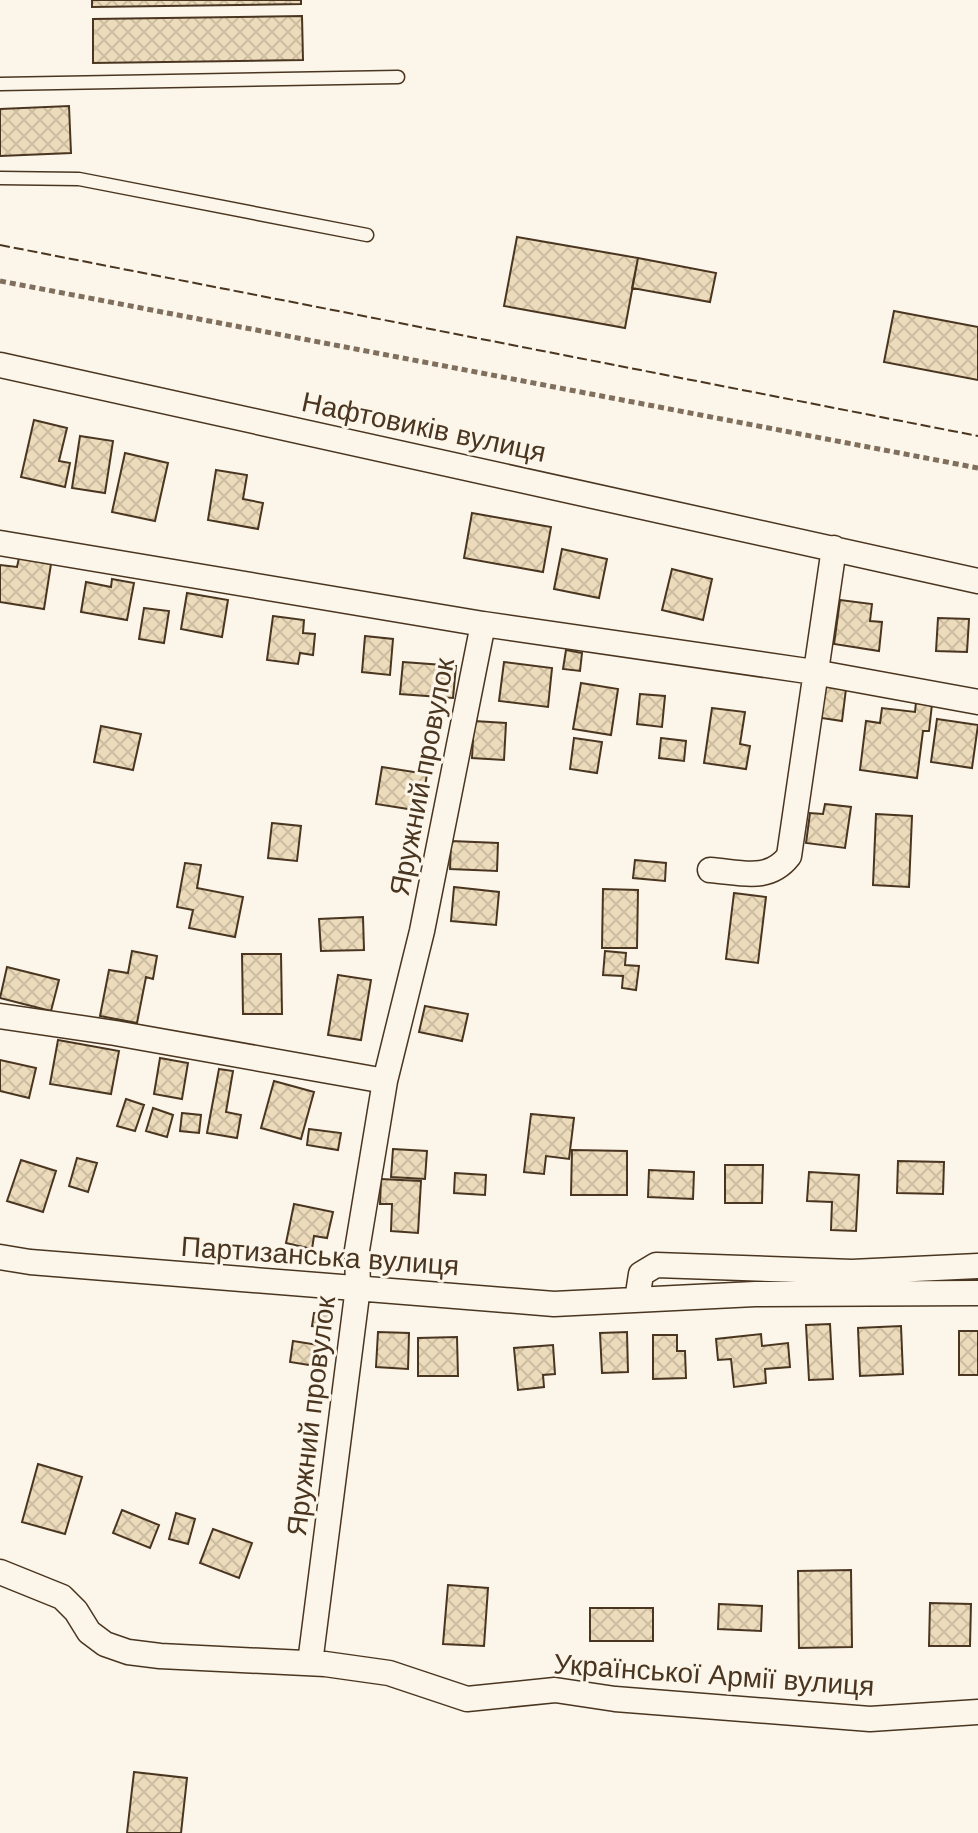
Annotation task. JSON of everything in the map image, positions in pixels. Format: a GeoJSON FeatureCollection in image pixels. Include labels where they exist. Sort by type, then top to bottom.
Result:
{"type":"FeatureCollection","features":[{"type":"Feature","properties":{"kind":"street","name":"Нафтовиків вулиця"},"geometry":{"type":"LineString","coordinates":[[0,365],[978,581]]}},
{"type":"Feature","properties":{"kind":"street"},"geometry":{"type":"LineString","coordinates":[[0,543],[483,624],[814,672],[978,702]]}},
{"type":"Feature","properties":{"kind":"street"},"geometry":{"type":"LineString","coordinates":[[710,870],[764,874],[779,869],[789,856],[834,548]]}},
{"type":"Feature","properties":{"kind":"street","name":"Яружний провулок"},"geometry":{"type":"LineString","coordinates":[[310,1663],[358,1287],[357,1250],[385,1081],[422,931],[483,624]]}},
{"type":"Feature","properties":{"kind":"street"},"geometry":{"type":"LineString","coordinates":[[0,1016],[385,1081]]}},
{"type":"Feature","properties":{"kind":"street","name":"Партизанська вулиця"},"geometry":{"type":"LineString","coordinates":[[0,1257],[208,1278],[554,1304],[755,1294],[978,1293]]}},
{"type":"Feature","properties":{"kind":"street"},"geometry":{"type":"LineString","coordinates":[[637,1300],[641,1274],[656,1265],[852,1272],[978,1266]]}},
{"type":"Feature","properties":{"kind":"street","name":"Української Армії вулиця"},"geometry":{"type":"LineString","coordinates":[[0,1572],[62,1597],[76,1611],[89,1632],[105,1644],[128,1652],[310,1663],[389,1673],[467,1699],[555,1690],[615,1699],[870,1719],[978,1712]]}},
{"type":"Feature","properties":{"kind":"lane"},"geometry":{"type":"LineString","coordinates":[[0,84],[398,77]]}},
{"type":"Feature","properties":{"kind":"lane"},"geometry":{"type":"LineString","coordinates":[[0,178],[79,179],[367,235]]}},
{"type":"Feature","properties":{"kind":"path"},"geometry":{"type":"LineString","coordinates":[[0,281],[978,468]]}},
{"type":"Feature","properties":{"kind":"building"},"geometry":{"type":"Polygon","coordinates":[[[92,0],[301,0],[301,4],[92,7],[92,0]]]}},
{"type":"Feature","properties":{"kind":"building"},"geometry":{"type":"Polygon","coordinates":[[[302,16],[303,60],[93,63],[93,19],[302,16]]]}},
{"type":"Feature","properties":{"kind":"building"},"geometry":{"type":"Polygon","coordinates":[[[69,106],[71,153],[0,156],[0,109],[69,106]]]}},
{"type":"Feature","properties":{"kind":"building"},"geometry":{"type":"Polygon","coordinates":[[[517,237],[638,258],[625,328],[504,306],[517,237]]]}},
{"type":"Feature","properties":{"kind":"building"},"geometry":{"type":"Polygon","coordinates":[[[638,258],[716,273],[710,302],[632,288],[638,258]]]}},
{"type":"Feature","properties":{"kind":"building"},"geometry":{"type":"Polygon","coordinates":[[[894,311],[978,327],[978,380],[884,362],[894,311]]]}},
{"type":"Feature","properties":{"kind":"building"},"geometry":{"type":"Polygon","coordinates":[[[34,420],[67,428],[59,461],[70,463],[65,487],[21,477],[34,420]]]}},
{"type":"Feature","properties":{"kind":"building"},"geometry":{"type":"Polygon","coordinates":[[[80,436],[113,441],[105,493],[72,488],[80,436]]]}},
{"type":"Feature","properties":{"kind":"building"},"geometry":{"type":"Polygon","coordinates":[[[125,453],[168,463],[155,521],[112,512],[125,453]]]}},
{"type":"Feature","properties":{"kind":"building"},"geometry":{"type":"Polygon","coordinates":[[[216,470],[247,475],[243,499],[263,503],[258,529],[208,520],[216,470]]]}},
{"type":"Feature","properties":{"kind":"building"},"geometry":{"type":"Polygon","coordinates":[[[472,513],[551,527],[543,572],[464,558],[472,513]]]}},
{"type":"Feature","properties":{"kind":"building"},"geometry":{"type":"Polygon","coordinates":[[[562,549],[607,559],[599,598],[554,589],[562,549]]]}},
{"type":"Feature","properties":{"kind":"building"},"geometry":{"type":"Polygon","coordinates":[[[19,558],[51,564],[44,609],[0,602],[0,565],[17,567],[19,558]]]}},
{"type":"Feature","properties":{"kind":"building"},"geometry":{"type":"Polygon","coordinates":[[[672,569],[712,579],[703,620],[662,610],[672,569]]]}},
{"type":"Feature","properties":{"kind":"building"},"geometry":{"type":"Polygon","coordinates":[[[112,579],[134,583],[127,620],[81,612],[86,582],[111,587],[112,579]]]}},
{"type":"Feature","properties":{"kind":"building"},"geometry":{"type":"Polygon","coordinates":[[[187,593],[228,600],[222,637],[181,629],[187,593]]]}},
{"type":"Feature","properties":{"kind":"building"},"geometry":{"type":"Polygon","coordinates":[[[840,600],[872,604],[870,621],[882,622],[879,651],[834,644],[840,600]]]}},
{"type":"Feature","properties":{"kind":"building"},"geometry":{"type":"Polygon","coordinates":[[[144,608],[169,611],[164,643],[139,639],[144,608]]]}},
{"type":"Feature","properties":{"kind":"building"},"geometry":{"type":"Polygon","coordinates":[[[273,616],[304,620],[303,633],[315,634],[313,655],[300,653],[298,664],[267,660],[273,616]]]}},
{"type":"Feature","properties":{"kind":"building"},"geometry":{"type":"Polygon","coordinates":[[[938,618],[969,619],[967,652],[936,651],[938,618]]]}},
{"type":"Feature","properties":{"kind":"building"},"geometry":{"type":"Polygon","coordinates":[[[365,636],[393,639],[390,675],[362,672],[365,636]]]}},
{"type":"Feature","properties":{"kind":"building"},"geometry":{"type":"Polygon","coordinates":[[[566,650],[582,653],[580,671],[563,669],[566,650]]]}},
{"type":"Feature","properties":{"kind":"building"},"geometry":{"type":"Polygon","coordinates":[[[403,662],[456,666],[453,698],[400,694],[403,662]]]}},
{"type":"Feature","properties":{"kind":"building"},"geometry":{"type":"Polygon","coordinates":[[[504,662],[552,668],[548,707],[499,701],[504,662]]]}},
{"type":"Feature","properties":{"kind":"building"},"geometry":{"type":"Polygon","coordinates":[[[581,683],[618,689],[611,735],[573,729],[581,683]]]}},
{"type":"Feature","properties":{"kind":"building"},"geometry":{"type":"Polygon","coordinates":[[[819,686],[846,689],[842,721],[815,717],[819,686]]]}},
{"type":"Feature","properties":{"kind":"building"},"geometry":{"type":"Polygon","coordinates":[[[640,694],[665,696],[662,727],[637,724],[640,694]]]}},
{"type":"Feature","properties":{"kind":"building"},"geometry":{"type":"Polygon","coordinates":[[[916,702],[932,704],[929,731],[923,731],[917,778],[860,770],[866,721],[880,723],[882,708],[915,712],[916,702]]]}},
{"type":"Feature","properties":{"kind":"building"},"geometry":{"type":"Polygon","coordinates":[[[712,708],[745,712],[740,744],[750,746],[746,769],[704,763],[712,708]]]}},
{"type":"Feature","properties":{"kind":"building"},"geometry":{"type":"Polygon","coordinates":[[[937,719],[978,725],[972,768],[931,762],[937,719]]]}},
{"type":"Feature","properties":{"kind":"building"},"geometry":{"type":"Polygon","coordinates":[[[474,721],[506,723],[504,760],[472,758],[474,721]]]}},
{"type":"Feature","properties":{"kind":"building"},"geometry":{"type":"Polygon","coordinates":[[[101,726],[141,734],[133,770],[94,762],[101,726]]]}},
{"type":"Feature","properties":{"kind":"building"},"geometry":{"type":"Polygon","coordinates":[[[574,738],[602,742],[597,773],[570,769],[574,738]]]}},
{"type":"Feature","properties":{"kind":"building"},"geometry":{"type":"Polygon","coordinates":[[[661,738],[686,741],[684,761],[659,758],[661,738]]]}},
{"type":"Feature","properties":{"kind":"building"},"geometry":{"type":"Polygon","coordinates":[[[382,767],[427,774],[421,811],[376,804],[382,767]]]}},
{"type":"Feature","properties":{"kind":"building"},"geometry":{"type":"Polygon","coordinates":[[[825,804],[851,807],[845,848],[806,843],[810,813],[823,814],[825,804]]]}},
{"type":"Feature","properties":{"kind":"building"},"geometry":{"type":"Polygon","coordinates":[[[876,814],[912,816],[909,887],[873,885],[876,814]]]}},
{"type":"Feature","properties":{"kind":"building"},"geometry":{"type":"Polygon","coordinates":[[[272,823],[301,826],[297,861],[268,858],[272,823]]]}},
{"type":"Feature","properties":{"kind":"building"},"geometry":{"type":"Polygon","coordinates":[[[451,841],[498,843],[497,871],[450,869],[451,841]]]}},
{"type":"Feature","properties":{"kind":"building"},"geometry":{"type":"Polygon","coordinates":[[[635,860],[666,863],[665,881],[633,878],[635,860]]]}},
{"type":"Feature","properties":{"kind":"building"},"geometry":{"type":"Polygon","coordinates":[[[185,863],[201,865],[197,888],[243,897],[235,937],[189,928],[193,910],[177,907],[185,863]]]}},
{"type":"Feature","properties":{"kind":"building"},"geometry":{"type":"Polygon","coordinates":[[[454,887],[499,892],[496,925],[451,921],[454,887]]]}},
{"type":"Feature","properties":{"kind":"building"},"geometry":{"type":"Polygon","coordinates":[[[603,889],[638,890],[637,948],[602,948],[603,889]]]}},
{"type":"Feature","properties":{"kind":"building"},"geometry":{"type":"Polygon","coordinates":[[[734,893],[766,897],[758,963],[726,959],[734,893]]]}},
{"type":"Feature","properties":{"kind":"building"},"geometry":{"type":"Polygon","coordinates":[[[363,917],[364,950],[321,951],[319,919],[363,917]]]}},
{"type":"Feature","properties":{"kind":"building"},"geometry":{"type":"Polygon","coordinates":[[[132,951],[157,956],[153,979],[146,977],[137,1023],[100,1016],[109,970],[128,973],[132,951]]]}},
{"type":"Feature","properties":{"kind":"building"},"geometry":{"type":"Polygon","coordinates":[[[605,951],[626,953],[625,965],[639,966],[636,990],[622,988],[623,976],[603,975],[605,951]]]}},
{"type":"Feature","properties":{"kind":"building"},"geometry":{"type":"Polygon","coordinates":[[[242,954],[281,954],[282,1014],[243,1014],[242,954]]]}},
{"type":"Feature","properties":{"kind":"building"},"geometry":{"type":"Polygon","coordinates":[[[7,967],[59,980],[51,1011],[0,998],[7,967]]]}},
{"type":"Feature","properties":{"kind":"building"},"geometry":{"type":"Polygon","coordinates":[[[338,975],[371,980],[361,1040],[328,1035],[338,975]]]}},
{"type":"Feature","properties":{"kind":"building"},"geometry":{"type":"Polygon","coordinates":[[[425,1006],[468,1014],[462,1041],[419,1032],[425,1006]]]}},
{"type":"Feature","properties":{"kind":"building"},"geometry":{"type":"Polygon","coordinates":[[[58,1040],[119,1051],[111,1094],[50,1084],[58,1040]]]}},
{"type":"Feature","properties":{"kind":"building"},"geometry":{"type":"Polygon","coordinates":[[[160,1058],[188,1063],[182,1099],[154,1094],[160,1058]]]}},
{"type":"Feature","properties":{"kind":"building"},"geometry":{"type":"Polygon","coordinates":[[[0,1060],[36,1068],[29,1098],[0,1091],[0,1060]]]}},
{"type":"Feature","properties":{"kind":"building"},"geometry":{"type":"Polygon","coordinates":[[[219,1069],[233,1071],[226,1112],[241,1115],[237,1138],[207,1133],[219,1069]]]}},
{"type":"Feature","properties":{"kind":"building"},"geometry":{"type":"Polygon","coordinates":[[[274,1081],[314,1092],[301,1139],[261,1128],[274,1081]]]}},
{"type":"Feature","properties":{"kind":"building"},"geometry":{"type":"Polygon","coordinates":[[[126,1099],[144,1105],[135,1131],[117,1126],[126,1099]]]}},
{"type":"Feature","properties":{"kind":"building"},"geometry":{"type":"Polygon","coordinates":[[[153,1108],[173,1115],[167,1137],[146,1131],[153,1108]]]}},
{"type":"Feature","properties":{"kind":"building"},"geometry":{"type":"Polygon","coordinates":[[[182,1113],[201,1115],[199,1133],[180,1131],[182,1113]]]}},
{"type":"Feature","properties":{"kind":"building"},"geometry":{"type":"Polygon","coordinates":[[[531,1114],[574,1118],[569,1159],[546,1156],[544,1174],[524,1172],[531,1114]]]}},
{"type":"Feature","properties":{"kind":"building"},"geometry":{"type":"Polygon","coordinates":[[[309,1129],[341,1133],[338,1150],[307,1145],[309,1129]]]}},
{"type":"Feature","properties":{"kind":"building"},"geometry":{"type":"Polygon","coordinates":[[[393,1149],[427,1151],[425,1179],[391,1177],[393,1149]]]}},
{"type":"Feature","properties":{"kind":"building"},"geometry":{"type":"Polygon","coordinates":[[[572,1150],[627,1151],[627,1195],[571,1195],[572,1150]]]}},
{"type":"Feature","properties":{"kind":"building"},"geometry":{"type":"Polygon","coordinates":[[[77,1158],[97,1163],[88,1192],[69,1186],[77,1158]]]}},
{"type":"Feature","properties":{"kind":"building"},"geometry":{"type":"Polygon","coordinates":[[[21,1160],[56,1171],[43,1212],[7,1201],[21,1160]]]}},
{"type":"Feature","properties":{"kind":"building"},"geometry":{"type":"Polygon","coordinates":[[[898,1161],[944,1162],[943,1194],[897,1193],[898,1161]]]}},
{"type":"Feature","properties":{"kind":"building"},"geometry":{"type":"Polygon","coordinates":[[[725,1165],[763,1165],[762,1203],[725,1203],[725,1165]]]}},
{"type":"Feature","properties":{"kind":"building"},"geometry":{"type":"Polygon","coordinates":[[[649,1170],[694,1172],[693,1199],[648,1197],[649,1170]]]}},
{"type":"Feature","properties":{"kind":"building"},"geometry":{"type":"Polygon","coordinates":[[[809,1172],[859,1175],[856,1231],[831,1230],[832,1202],[807,1201],[809,1172]]]}},
{"type":"Feature","properties":{"kind":"building"},"geometry":{"type":"Polygon","coordinates":[[[455,1173],[486,1175],[485,1195],[454,1193],[455,1173]]]}},
{"type":"Feature","properties":{"kind":"building"},"geometry":{"type":"Polygon","coordinates":[[[381,1179],[421,1181],[418,1233],[391,1231],[392,1204],[380,1204],[381,1179]]]}},
{"type":"Feature","properties":{"kind":"building"},"geometry":{"type":"Polygon","coordinates":[[[294,1204],[333,1212],[327,1238],[314,1236],[312,1249],[286,1243],[294,1204]]]}},
{"type":"Feature","properties":{"kind":"building"},"geometry":{"type":"Polygon","coordinates":[[[314,1313],[332,1315],[331,1328],[312,1326],[314,1313]]]}},
{"type":"Feature","properties":{"kind":"building"},"geometry":{"type":"Polygon","coordinates":[[[830,1324],[833,1379],[809,1380],[806,1325],[830,1324]]]}},
{"type":"Feature","properties":{"kind":"building"},"geometry":{"type":"Polygon","coordinates":[[[901,1326],[903,1374],[860,1376],[858,1328],[901,1326]]]}},
{"type":"Feature","properties":{"kind":"building"},"geometry":{"type":"Polygon","coordinates":[[[959,1331],[978,1331],[978,1375],[959,1375],[959,1331]]]}},
{"type":"Feature","properties":{"kind":"building"},"geometry":{"type":"Polygon","coordinates":[[[378,1332],[409,1333],[408,1369],[376,1367],[378,1332]]]}},
{"type":"Feature","properties":{"kind":"building"},"geometry":{"type":"Polygon","coordinates":[[[627,1332],[628,1372],[602,1373],[600,1333],[627,1332]]]}},
{"type":"Feature","properties":{"kind":"building"},"geometry":{"type":"Polygon","coordinates":[[[761,1334],[762,1346],[788,1343],[790,1367],[765,1369],[766,1383],[734,1387],[731,1359],[718,1360],[716,1339],[761,1334]]]}},
{"type":"Feature","properties":{"kind":"building"},"geometry":{"type":"Polygon","coordinates":[[[653,1335],[677,1335],[677,1351],[685,1351],[686,1378],[653,1379],[653,1335]]]}},
{"type":"Feature","properties":{"kind":"building"},"geometry":{"type":"Polygon","coordinates":[[[457,1337],[458,1376],[418,1376],[418,1338],[457,1337]]]}},
{"type":"Feature","properties":{"kind":"building"},"geometry":{"type":"Polygon","coordinates":[[[293,1341],[325,1346],[322,1367],[290,1362],[293,1341]]]}},
{"type":"Feature","properties":{"kind":"building"},"geometry":{"type":"Polygon","coordinates":[[[553,1345],[555,1374],[543,1375],[544,1387],[518,1390],[514,1348],[553,1345]]]}},
{"type":"Feature","properties":{"kind":"building"},"geometry":{"type":"Polygon","coordinates":[[[38,1464],[82,1477],[65,1534],[22,1522],[38,1464]]]}},
{"type":"Feature","properties":{"kind":"building"},"geometry":{"type":"Polygon","coordinates":[[[122,1510],[159,1525],[150,1548],[113,1533],[122,1510]]]}},
{"type":"Feature","properties":{"kind":"building"},"geometry":{"type":"Polygon","coordinates":[[[176,1513],[195,1519],[188,1544],[169,1539],[176,1513]]]}},
{"type":"Feature","properties":{"kind":"building"},"geometry":{"type":"Polygon","coordinates":[[[213,1529],[252,1543],[239,1578],[200,1563],[213,1529]]]}},
{"type":"Feature","properties":{"kind":"building"},"geometry":{"type":"Polygon","coordinates":[[[851,1570],[852,1647],[799,1648],[798,1571],[851,1570]]]}},
{"type":"Feature","properties":{"kind":"building"},"geometry":{"type":"Polygon","coordinates":[[[448,1585],[488,1588],[484,1646],[443,1644],[448,1585]]]}},
{"type":"Feature","properties":{"kind":"building"},"geometry":{"type":"Polygon","coordinates":[[[930,1603],[971,1604],[970,1646],[929,1646],[930,1603]]]}},
{"type":"Feature","properties":{"kind":"building"},"geometry":{"type":"Polygon","coordinates":[[[719,1604],[762,1606],[761,1631],[718,1629],[719,1604]]]}},
{"type":"Feature","properties":{"kind":"building"},"geometry":{"type":"Polygon","coordinates":[[[590,1608],[653,1608],[653,1641],[590,1641],[590,1608]]]}},
{"type":"Feature","properties":{"kind":"building"},"geometry":{"type":"Polygon","coordinates":[[[134,1772],[187,1778],[181,1833],[127,1833],[134,1772]]]}},
{"type":"Feature","properties":{"kind":"fence"},"geometry":{"type":"LineString","coordinates":[[0,245],[978,436]]}}]}
